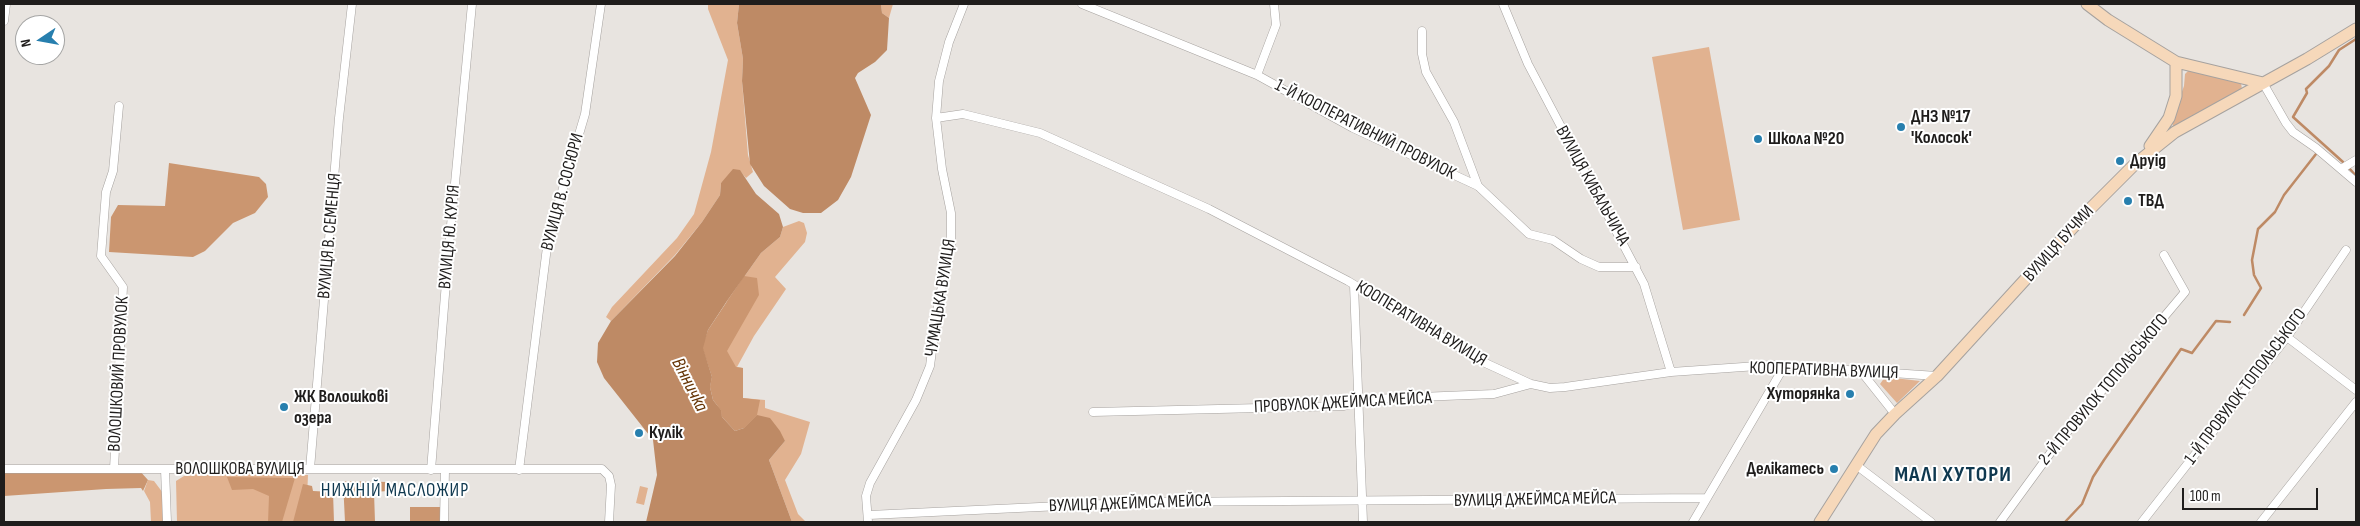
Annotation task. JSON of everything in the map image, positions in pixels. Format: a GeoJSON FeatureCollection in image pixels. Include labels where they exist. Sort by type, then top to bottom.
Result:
{"type":"FeatureCollection","features":[{"type":"Feature","properties":{"kind":"street"},"geometry":{"type":"LineString","coordinates":[[4,22],[6,4]]}},
{"type":"Feature","properties":{"kind":"street","name":"ВУЛИЦЯ В. СЕМЕНЦЯ"},"geometry":{"type":"LineString","coordinates":[[310,469],[338,128],[352,4]]}},
{"type":"Feature","properties":{"kind":"street","name":"ВУЛИЦЯ Ю. КУРІЯ"},"geometry":{"type":"LineString","coordinates":[[431,470],[448,257],[472,4]]}},
{"type":"Feature","properties":{"kind":"street","name":"ВУЛИЦЯ В. СОСЮРИ"},"geometry":{"type":"LineString","coordinates":[[519,470],[548,239],[585,114],[601,4]]}},
{"type":"Feature","properties":{"kind":"street","name":"ЧУМАЦЬКА ВУЛИЦЯ"},"geometry":{"type":"LineString","coordinates":[[868,519],[866,496],[870,483],[916,400],[930,366],[938,304],[951,246],[951,213],[942,169],[936,118],[939,81],[949,42],[964,4]]}},
{"type":"Feature","properties":{"kind":"street","name":"1-Й КООПЕРАТИВНИЙ ПРОВУЛОК"},"geometry":{"type":"LineString","coordinates":[[1082,4],[1257,75],[1353,128],[1478,186],[1530,234],[1553,240],[1581,259],[1599,267],[1636,267]]}},
{"type":"Feature","properties":{"kind":"street"},"geometry":{"type":"LineString","coordinates":[[1257,75],[1276,25],[1274,4]]}},
{"type":"Feature","properties":{"kind":"street","name":"ВУЛИЦЯ КИБАЛЬЧИЧА"},"geometry":{"type":"LineString","coordinates":[[1504,4],[1528,64],[1644,284],[1671,372]]}},
{"type":"Feature","properties":{"kind":"street"},"geometry":{"type":"LineString","coordinates":[[2087,4],[2108,20],[2176,62],[2264,83],[2286,124],[2293,132],[2356,182]]}},
{"type":"Feature","properties":{"kind":"street","name":"ВУЛИЦЯ БУЧМИ"},"geometry":{"type":"LineString","coordinates":[[1820,522],[1876,434],[1937,376],[2087,212],[2135,164],[2175,132],[2356,29]]}},
{"type":"Feature","properties":{"kind":"street"},"geometry":{"type":"LineString","coordinates":[[1422,31],[1422,54],[1426,72],[1454,122],[1478,186]]}},
{"type":"Feature","properties":{"kind":"street"},"geometry":{"type":"LineString","coordinates":[[2135,164],[2156,139],[2169,118],[2176,96],[2176,62]]}},
{"type":"Feature","properties":{"kind":"street","name":"ВОЛОШКОВИЙ ПРОВУЛОК"},"geometry":{"type":"LineString","coordinates":[[114,469],[123,287],[102,256],[106,192],[113,171],[119,106]]}},
{"type":"Feature","properties":{"kind":"street","name":"КООПЕРАТИВНА ВУЛИЦЯ"},"geometry":{"type":"LineString","coordinates":[[936,118],[963,114],[1040,133],[1209,209],[1354,285],[1482,361],[1531,384],[1550,388],[1565,387],[1671,372],[1785,365],[1937,376]]}},
{"type":"Feature","properties":{"kind":"street"},"geometry":{"type":"LineString","coordinates":[[2341,169],[2356,160]]}},
{"type":"Feature","properties":{"kind":"street","name":"1-Й ПРОВУЛОК ТОПОЛЬСЬКОГО"},"geometry":{"type":"LineString","coordinates":[[2142,522],[2287,337],[2346,250]]}},
{"type":"Feature","properties":{"kind":"street","name":"2-Й ПРОВУЛОК ТОПОЛЬСЬКОГО"},"geometry":{"type":"LineString","coordinates":[[2000,522],[2056,444],[2185,292],[2164,256]]}},
{"type":"Feature","properties":{"kind":"street"},"geometry":{"type":"LineString","coordinates":[[1354,285],[1356,402],[1362,522]]}},
{"type":"Feature","properties":{"kind":"street"},"geometry":{"type":"LineString","coordinates":[[2287,337],[2356,390]]}},
{"type":"Feature","properties":{"kind":"street"},"geometry":{"type":"LineString","coordinates":[[1693,522],[1785,365]]}},
{"type":"Feature","properties":{"kind":"street"},"geometry":{"type":"LineString","coordinates":[[1860,370],[1895,414]]}},
{"type":"Feature","properties":{"kind":"street","name":"ПРОВУЛОК ДЖЕЙМСА МЕЙСА"},"geometry":{"type":"LineString","coordinates":[[1093,412],[1344,406],[1370,399],[1494,394],[1531,384]]}},
{"type":"Feature","properties":{"kind":"street"},"geometry":{"type":"LineString","coordinates":[[2261,522],[2356,402]]}},
{"type":"Feature","properties":{"kind":"street"},"geometry":{"type":"LineString","coordinates":[[1856,465],[1931,522]]}},
{"type":"Feature","properties":{"kind":"street","name":"ВОЛОШКОВА ВУЛИЦЯ"},"geometry":{"type":"LineString","coordinates":[[4,469],[602,469],[608,476],[611,485],[608,521]]}},
{"type":"Feature","properties":{"kind":"street"},"geometry":{"type":"LineString","coordinates":[[165,469],[167,522]]}},
{"type":"Feature","properties":{"kind":"street"},"geometry":{"type":"LineString","coordinates":[[444,522],[445,470]]}},
{"type":"Feature","properties":{"kind":"street","name":"ВУЛИЦЯ ДЖЕЙМСА МЕЙСА"},"geometry":{"type":"LineString","coordinates":[[868,519],[1146,502],[1362,502],[1707,498]]}},
{"type":"Feature","properties":{"kind":"shaded area"},"geometry":{"type":"Polygon","coordinates":[[[708,4],[739,4],[737,23],[743,59],[742,81],[748,155],[753,172],[746,178],[740,171],[721,183],[720,195],[702,222],[675,255],[611,321],[606,317],[612,307],[677,238],[694,214],[711,152],[728,60],[708,9],[708,4]]]}},
{"type":"Feature","properties":{"kind":"shaded area"},"geometry":{"type":"Polygon","coordinates":[[[881,4],[893,4],[889,18],[882,13],[881,4]]]}},
{"type":"Feature","properties":{"kind":"shaded area"},"geometry":{"type":"Polygon","coordinates":[[[1709,47],[1740,220],[1683,230],[1652,57],[1709,47]]]}},
{"type":"Feature","properties":{"kind":"shaded area"},"geometry":{"type":"Polygon","coordinates":[[[2189,70],[2241,83],[2242,89],[2173,127],[2172,120],[2184,86],[2185,74],[2189,70]]]}},
{"type":"Feature","properties":{"kind":"shaded area"},"geometry":{"type":"Polygon","coordinates":[[[169,163],[259,177],[266,184],[268,197],[255,213],[233,223],[205,251],[193,257],[109,252],[111,217],[118,205],[165,206],[169,163]]]}},
{"type":"Feature","properties":{"kind":"shaded area"},"geometry":{"type":"Polygon","coordinates":[[[799,221],[804,223],[807,233],[805,242],[775,277],[786,289],[754,336],[737,367],[743,368],[743,398],[765,400],[765,408],[810,422],[801,454],[785,480],[798,514],[806,522],[792,522],[769,460],[785,441],[744,428],[722,417],[710,387],[727,301],[761,253],[780,237],[783,227],[799,221]]]}},
{"type":"Feature","properties":{"kind":"shaded area"},"geometry":{"type":"Polygon","coordinates":[[[744,276],[757,278],[759,295],[727,351],[736,367],[743,368],[743,398],[760,400],[757,415],[744,428],[735,431],[722,417],[721,410],[713,400],[710,387],[712,377],[702,347],[708,330],[744,276]]]}},
{"type":"Feature","properties":{"kind":"shaded area"},"geometry":{"type":"Polygon","coordinates":[[[1885,377],[1920,381],[1897,403],[1880,384],[1885,377]]]}},
{"type":"Feature","properties":{"kind":"shaded area"},"geometry":{"type":"Polygon","coordinates":[[[4,469],[139,470],[148,480],[143,491],[141,488],[106,489],[4,496],[4,469]]]}},
{"type":"Feature","properties":{"kind":"shaded area"},"geometry":{"type":"Polygon","coordinates":[[[193,474],[308,475],[306,522],[177,522],[176,481],[184,476],[193,474]]]}},
{"type":"Feature","properties":{"kind":"shaded area"},"geometry":{"type":"Polygon","coordinates":[[[227,477],[295,478],[282,522],[268,522],[269,496],[253,489],[232,490],[227,477]]]}},
{"type":"Feature","properties":{"kind":"shaded area"},"geometry":{"type":"Polygon","coordinates":[[[148,480],[154,481],[163,493],[166,522],[151,522],[150,502],[144,491],[148,480]]]}},
{"type":"Feature","properties":{"kind":"shaded area"},"geometry":{"type":"Polygon","coordinates":[[[343,481],[388,482],[388,491],[374,492],[375,522],[345,522],[343,481]]]}},
{"type":"Feature","properties":{"kind":"shaded area"},"geometry":{"type":"Polygon","coordinates":[[[303,484],[312,486],[313,491],[333,492],[334,522],[293,522],[303,484]]]}},
{"type":"Feature","properties":{"kind":"shaded area"},"geometry":{"type":"Polygon","coordinates":[[[640,486],[648,488],[644,505],[636,503],[640,486]]]}},
{"type":"Feature","properties":{"kind":"shaded area"},"geometry":{"type":"Polygon","coordinates":[[[410,507],[441,507],[441,522],[410,522],[410,507]]]}},
{"type":"Feature","properties":{"kind":"water"},"geometry":{"type":"Polygon","coordinates":[[[739,4],[881,4],[882,13],[889,18],[887,50],[875,62],[858,73],[855,78],[871,115],[851,177],[838,200],[821,213],[803,213],[790,209],[764,186],[750,164],[742,81],[743,59],[737,23],[739,4]]]}},
{"type":"Feature","properties":{"kind":"water","name":"Вінничка"},"geometry":{"type":"Polygon","coordinates":[[[733,169],[740,170],[756,194],[779,214],[783,227],[780,237],[761,253],[727,301],[708,330],[703,348],[712,377],[710,387],[713,400],[721,410],[722,417],[735,431],[744,428],[757,415],[770,418],[780,431],[785,441],[769,460],[792,522],[646,522],[657,475],[653,440],[604,378],[597,362],[598,343],[611,321],[675,256],[702,222],[720,195],[721,183],[733,169]]]}},
{"type":"Feature","properties":{"kind":"waterway"},"geometry":{"type":"LineString","coordinates":[[2343,162],[2293,117],[2307,93],[2306,89],[2329,66],[2339,50],[2356,39]]}},
{"type":"Feature","properties":{"kind":"waterway"},"geometry":{"type":"LineString","coordinates":[[2244,315],[2261,288],[2254,275],[2252,260],[2258,229],[2275,212],[2284,195],[2316,154]]}},
{"type":"Feature","properties":{"kind":"waterway"},"geometry":{"type":"LineString","coordinates":[[2350,169],[2356,176]]}},
{"type":"Feature","properties":{"kind":"waterway"},"geometry":{"type":"LineString","coordinates":[[2065,522],[2082,504],[2093,477],[2181,349],[2192,353],[2216,321],[2230,322]]}},
{"type":"Feature","properties":{"kind":"place","name":"ДНЗ №17 'Колосок'"},"geometry":{"type":"Point","coordinates":[1901,127]}},
{"type":"Feature","properties":{"kind":"place","name":"Школа №20"},"geometry":{"type":"Point","coordinates":[1758,139]}},
{"type":"Feature","properties":{"kind":"place","name":"Друід"},"geometry":{"type":"Point","coordinates":[2120,161]}},
{"type":"Feature","properties":{"kind":"place","name":"ТВД"},"geometry":{"type":"Point","coordinates":[2128,201]}},
{"type":"Feature","properties":{"kind":"place","name":"Хуторянка"},"geometry":{"type":"Point","coordinates":[1850,394]}},
{"type":"Feature","properties":{"kind":"place","name":"ЖК Волошкові озера"},"geometry":{"type":"Point","coordinates":[284,407]}},
{"type":"Feature","properties":{"kind":"place","name":"Кулік"},"geometry":{"type":"Point","coordinates":[639,433]}},
{"type":"Feature","properties":{"kind":"place","name":"Делікатесь"},"geometry":{"type":"Point","coordinates":[1834,469]}},
{"type":"Feature","properties":{"kind":"district","name":"МАЛІ ХУТОРИ"},"geometry":{"type":"Point","coordinates":[1953,475]}},
{"type":"Feature","properties":{"kind":"district","name":"НИЖНІЙ МАСЛОЖИР"},"geometry":{"type":"Point","coordinates":[395,491]}}]}
